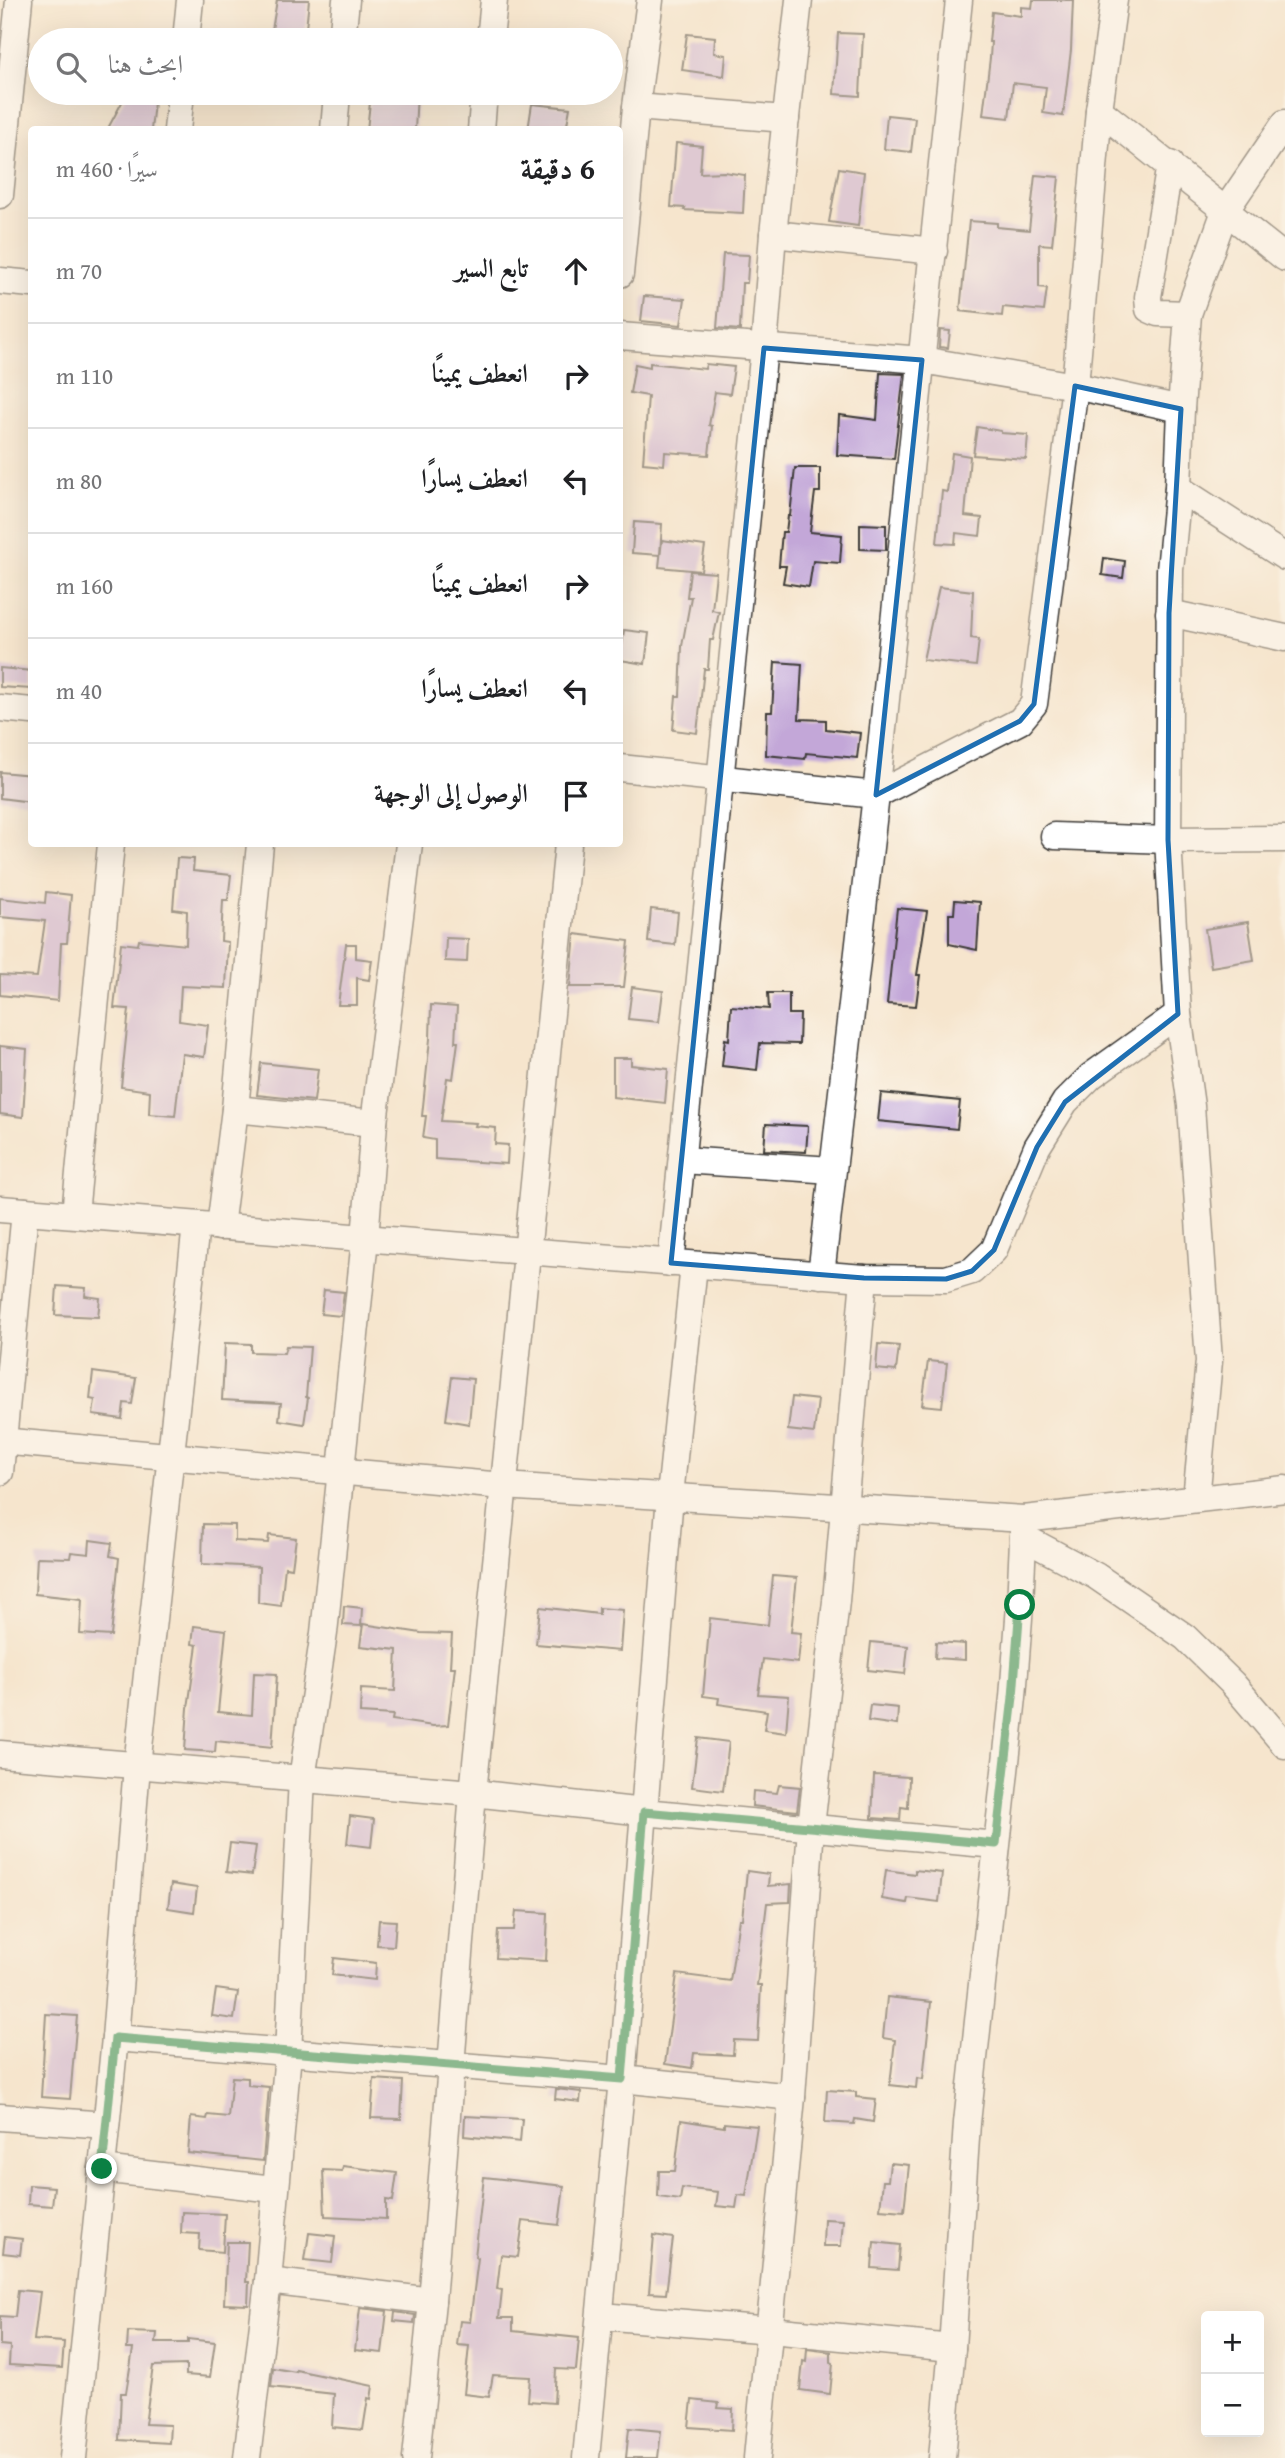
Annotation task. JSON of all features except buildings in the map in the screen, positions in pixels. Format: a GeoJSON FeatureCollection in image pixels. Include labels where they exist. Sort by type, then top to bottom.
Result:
{"type":"FeatureCollection","features":[{"type":"Feature","properties":{"kind":"street"},"geometry":{"type":"LineString","coordinates":[[0,195],[19,0]]}},
{"type":"Feature","properties":{"kind":"street"},"geometry":{"type":"LineString","coordinates":[[187,28],[190,0]]}},
{"type":"Feature","properties":{"kind":"street"},"geometry":{"type":"LineString","coordinates":[[343,28],[346,0]]}},
{"type":"Feature","properties":{"kind":"street"},"geometry":{"type":"LineString","coordinates":[[491,28],[494,0]]}},
{"type":"Feature","properties":{"kind":"street"},"geometry":{"type":"LineString","coordinates":[[623,243],[650,0]]}},
{"type":"Feature","properties":{"kind":"street"},"geometry":{"type":"LineString","coordinates":[[586,2458],[622,2079],[670,1496],[682,1264],[682,1160],[764,348],[773,234],[799,0]]}},
{"type":"Feature","properties":{"kind":"street"},"geometry":{"type":"LineString","coordinates":[[821,1275],[876,795],[959,0]]}},
{"type":"Feature","properties":{"kind":"street"},"geometry":{"type":"LineString","coordinates":[[623,768],[876,795],[1020,721],[1034,704],[1075,386],[1099,110],[1114,0]]}},
{"type":"Feature","properties":{"kind":"street"},"geometry":{"type":"LineString","coordinates":[[177,126],[180,105]]}},
{"type":"Feature","properties":{"kind":"street"},"geometry":{"type":"LineString","coordinates":[[334,126],[336,105]]}},
{"type":"Feature","properties":{"kind":"street"},"geometry":{"type":"LineString","coordinates":[[481,126],[483,105]]}},
{"type":"Feature","properties":{"kind":"street"},"geometry":{"type":"LineString","coordinates":[[636,107],[786,119]]}},
{"type":"Feature","properties":{"kind":"street"},"geometry":{"type":"LineString","coordinates":[[1099,110],[1285,258]]}},
{"type":"Feature","properties":{"kind":"street"},"geometry":{"type":"LineString","coordinates":[[1196,1499],[1209,1361],[1191,1106],[1178,1014],[1168,840],[1169,613],[1181,408],[1188,314],[1225,211],[1285,123]]}},
{"type":"Feature","properties":{"kind":"street"},"geometry":{"type":"LineString","coordinates":[[1170,164],[1147,297],[1149,309],[1158,313],[1188,314]]}},
{"type":"Feature","properties":{"kind":"street"},"geometry":{"type":"LineString","coordinates":[[773,234],[934,251]]}},
{"type":"Feature","properties":{"kind":"street"},"geometry":{"type":"LineString","coordinates":[[0,281],[28,284]]}},
{"type":"Feature","properties":{"kind":"street"},"geometry":{"type":"LineString","coordinates":[[623,336],[922,360],[1075,386],[1181,408]]}},
{"type":"Feature","properties":{"kind":"street"},"geometry":{"type":"LineString","coordinates":[[1178,488],[1285,557]]}},
{"type":"Feature","properties":{"kind":"street"},"geometry":{"type":"LineString","coordinates":[[1169,613],[1285,638]]}},
{"type":"Feature","properties":{"kind":"street"},"geometry":{"type":"LineString","coordinates":[[0,708],[28,711]]}},
{"type":"Feature","properties":{"kind":"street"},"geometry":{"type":"LineString","coordinates":[[1054,836],[1168,840],[1285,839]]}},
{"type":"Feature","properties":{"kind":"street"},"geometry":{"type":"LineString","coordinates":[[75,1214],[111,847]]}},
{"type":"Feature","properties":{"kind":"street"},"geometry":{"type":"LineString","coordinates":[[73,2458],[115,2038],[137,1766],[170,1458],[208,1226],[234,1109],[260,847]]}},
{"type":"Feature","properties":{"kind":"street"},"geometry":{"type":"LineString","coordinates":[[247,2458],[268,2281],[288,2053],[302,1779],[324,1633],[365,1240],[374,1123],[409,847]]}},
{"type":"Feature","properties":{"kind":"street"},"geometry":{"type":"LineString","coordinates":[[415,2458],[432,2301],[473,1793],[568,847]]}},
{"type":"Feature","properties":{"kind":"street"},"geometry":{"type":"LineString","coordinates":[[0,1472],[12,1210],[864,1279],[946,1279],[972,1271],[994,1250],[1037,1147],[1065,1102],[1091,1076],[1178,1014]]}},
{"type":"Feature","properties":{"kind":"street"},"geometry":{"type":"LineString","coordinates":[[234,1109],[374,1123]]}},
{"type":"Feature","properties":{"kind":"street"},"geometry":{"type":"LineString","coordinates":[[682,1160],[832,1170]]}},
{"type":"Feature","properties":{"kind":"street"},"geometry":{"type":"LineString","coordinates":[[757,2458],[792,2097],[811,1827],[864,1279]]}},
{"type":"Feature","properties":{"kind":"street"},"geometry":{"type":"LineString","coordinates":[[2,1441],[503,1486],[844,1506],[1024,1528],[1196,1499],[1285,1489]]}},
{"type":"Feature","properties":{"kind":"street"},"geometry":{"type":"LineString","coordinates":[[1024,1528],[1185,1637],[1232,1683],[1285,1745]]}},
{"type":"Feature","properties":{"kind":"street"},"geometry":{"type":"LineString","coordinates":[[942,2458],[967,2123],[1013,1697],[1024,1528]]}},
{"type":"Feature","properties":{"kind":"street"},"geometry":{"type":"LineString","coordinates":[[0,1754],[473,1793],[644,1812],[996,1844]]}},
{"type":"Feature","properties":{"kind":"street"},"geometry":{"type":"LineString","coordinates":[[115,2038],[451,2064],[792,2097]]}},
{"type":"Feature","properties":{"kind":"street"},"geometry":{"type":"LineString","coordinates":[[0,2118],[106,2125]]}},
{"type":"Feature","properties":{"kind":"street"},"geometry":{"type":"LineString","coordinates":[[102,2169],[274,2189]]}},
{"type":"Feature","properties":{"kind":"street"},"geometry":{"type":"LineString","coordinates":[[268,2281],[432,2301]]}},
{"type":"Feature","properties":{"kind":"street"},"geometry":{"type":"LineString","coordinates":[[601,2316],[952,2348]]}},
{"type":"Feature","properties":{"kind":"highlighted area"},"geometry":{"type":"Polygon","coordinates":[[[764,348],[922,360],[876,795],[1020,721],[1034,704],[1075,386],[1181,409],[1169,613],[1168,840],[1178,1014],[1065,1102],[1037,1147],[994,1250],[972,1271],[946,1279],[864,1278],[671,1263],[764,348]]]}},
{"type":"Feature","properties":{"kind":"route"},"geometry":{"type":"LineString","coordinates":[[102,2169],[115,2038],[622,2079],[644,1812],[996,1844],[1013,1697],[1020,1605]]}}]}
